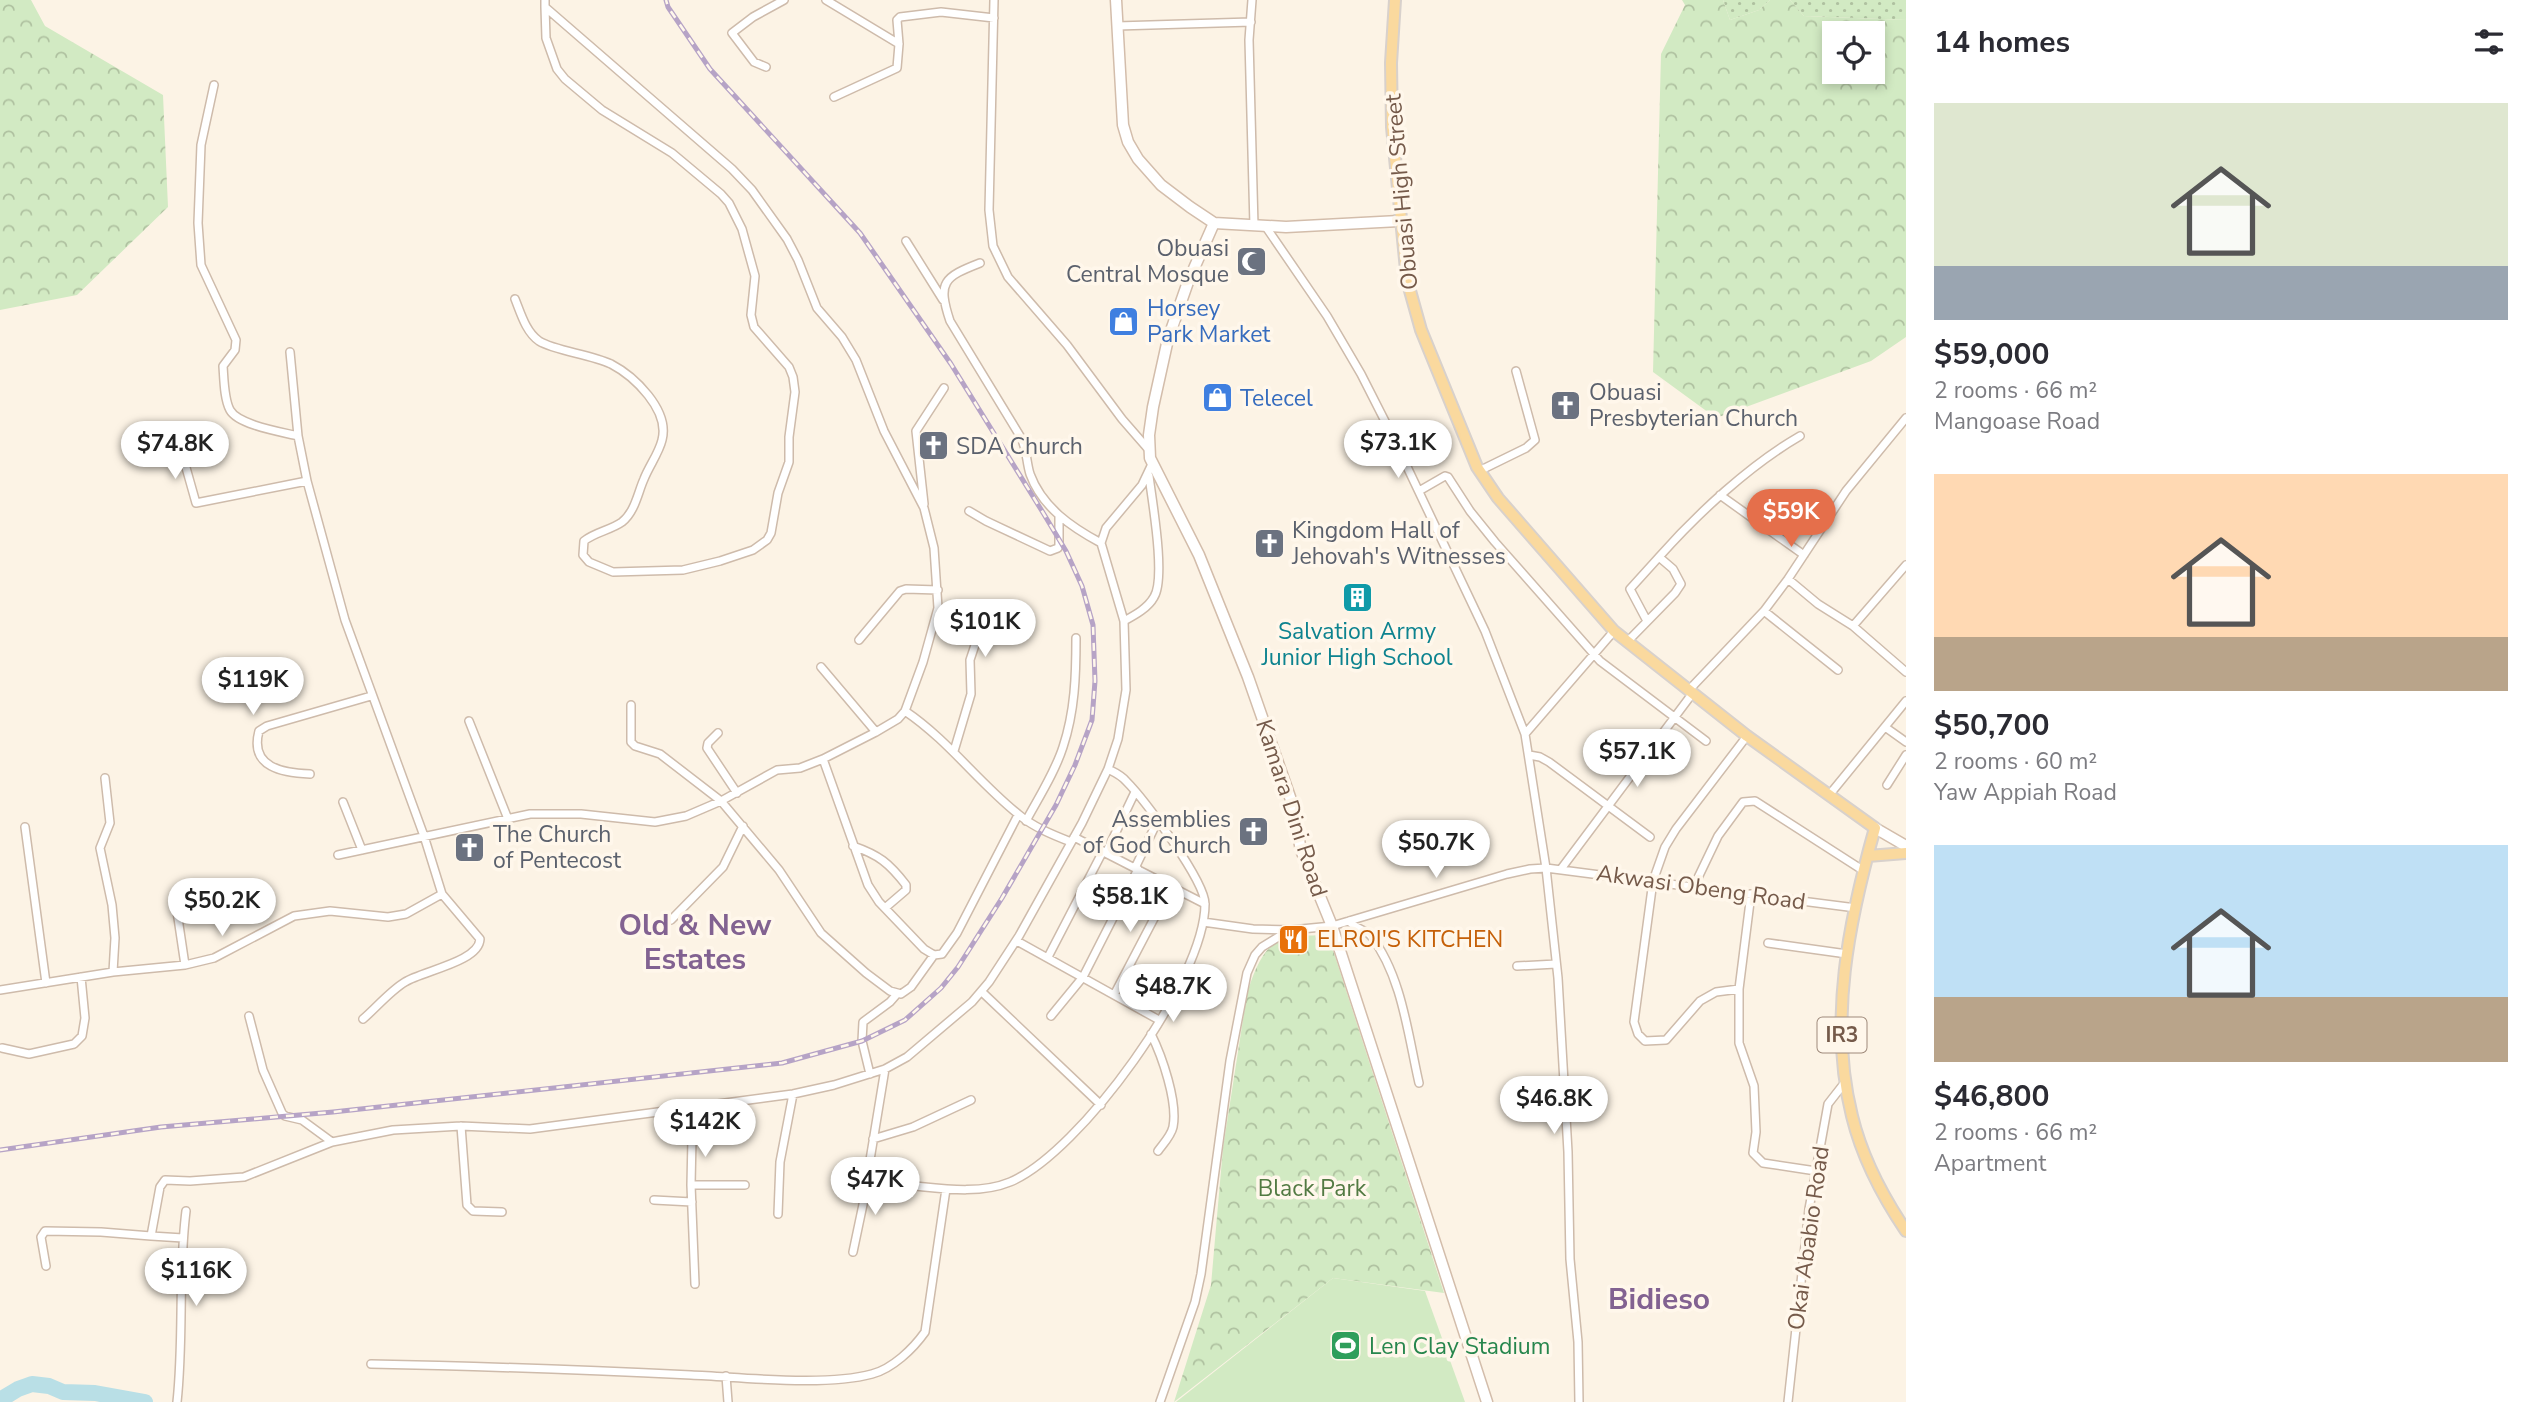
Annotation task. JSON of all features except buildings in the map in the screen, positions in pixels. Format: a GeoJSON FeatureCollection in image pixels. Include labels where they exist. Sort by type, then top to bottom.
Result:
{"type":"FeatureCollection","features":[{"type":"Feature","properties":{"kind":"main road","name":"Obuasi High Street"},"geometry":{"type":"LineString","coordinates":[[1395,0],[1391,105],[1406,280],[1414,310],[1479,471],[1499,498],[1626,642],[1747,736],[1875,828]]}},
{"type":"Feature","properties":{"kind":"main road","name":"IR3"},"geometry":{"type":"LineString","coordinates":[[1875,828],[1847,954],[1842,1002],[1842,1062],[1852,1117],[1866,1157],[1892,1210],[1906,1231]]}},
{"type":"Feature","properties":{"kind":"main road"},"geometry":{"type":"LineString","coordinates":[[1868,856],[1906,853]]}},
{"type":"Feature","properties":{"kind":"street"},"geometry":{"type":"LineString","coordinates":[[766,67],[754,62],[732,33],[753,17],[784,0]]}},
{"type":"Feature","properties":{"kind":"street"},"geometry":{"type":"LineString","coordinates":[[827,0],[899,44]]}},
{"type":"Feature","properties":{"kind":"street"},"geometry":{"type":"LineString","coordinates":[[994,0],[989,210],[993,246],[1008,277],[1067,345],[1122,419],[1149,450]]}},
{"type":"Feature","properties":{"kind":"street"},"geometry":{"type":"LineString","coordinates":[[1116,0],[1123,124],[1128,142],[1138,159],[1161,185],[1189,207],[1214,223],[1266,227],[1399,220]]}},
{"type":"Feature","properties":{"kind":"street"},"geometry":{"type":"LineString","coordinates":[[1252,0],[1254,226]]}},
{"type":"Feature","properties":{"kind":"street"},"geometry":{"type":"LineString","coordinates":[[515,299],[521,315],[537,339],[546,345],[587,354],[630,376],[646,392],[658,411],[662,441],[635,503],[621,523],[584,541],[583,555],[589,562],[613,572],[683,570],[720,561],[761,546],[771,533],[778,493],[789,462],[794,384],[789,367],[751,320],[755,276],[742,229],[729,203],[696,173],[672,153],[602,110],[565,79],[557,69],[546,38],[545,3]]}},
{"type":"Feature","properties":{"kind":"street"},"geometry":{"type":"LineString","coordinates":[[545,3],[630,82],[692,132],[752,190],[798,260],[817,308],[842,337],[856,359],[884,431],[924,508]]}},
{"type":"Feature","properties":{"kind":"street"},"geometry":{"type":"LineString","coordinates":[[834,97],[897,68],[897,20],[900,16],[941,12],[994,18]]}},
{"type":"Feature","properties":{"kind":"street"},"geometry":{"type":"LineString","coordinates":[[1117,26],[1251,22]]}},
{"type":"Feature","properties":{"kind":"street"},"geometry":{"type":"LineString","coordinates":[[214,85],[201,145],[198,223],[201,265],[236,340],[235,350],[223,366],[229,409],[237,416],[267,429],[298,436]]}},
{"type":"Feature","properties":{"kind":"street","name":"Kamara Dini Road"},"geometry":{"type":"LineString","coordinates":[[1214,223],[1188,282],[1168,339],[1153,407],[1149,450],[1152,464],[1199,555],[1223,611],[1291,800],[1301,850],[1332,926],[1487,1402]]}},
{"type":"Feature","properties":{"kind":"street"},"geometry":{"type":"LineString","coordinates":[[1266,227],[1311,291],[1361,374],[1485,631],[1525,734],[1546,868],[1556,964],[1566,1111],[1569,1235],[1578,1342],[1579,1402]]}},
{"type":"Feature","properties":{"kind":"street"},"geometry":{"type":"LineString","coordinates":[[906,241],[943,300],[955,332],[1024,443],[1029,472],[1034,483],[1059,517],[1101,543]]}},
{"type":"Feature","properties":{"kind":"street"},"geometry":{"type":"LineString","coordinates":[[943,300],[950,276],[980,262]]}},
{"type":"Feature","properties":{"kind":"street"},"geometry":{"type":"LineString","coordinates":[[290,352],[298,436],[307,481],[345,620],[424,836],[442,894],[480,939],[480,946],[455,962],[404,982],[363,1019]]}},
{"type":"Feature","properties":{"kind":"street"},"geometry":{"type":"LineString","coordinates":[[1479,471],[1526,448],[1535,440],[1516,371]]}},
{"type":"Feature","properties":{"kind":"street"},"geometry":{"type":"LineString","coordinates":[[338,855],[508,819],[551,813],[655,822],[685,816],[737,793],[777,769],[800,768],[823,759],[898,719],[905,711],[923,662],[938,608],[934,548],[924,508],[916,431],[944,388]]}},
{"type":"Feature","properties":{"kind":"street"},"geometry":{"type":"LineString","coordinates":[[1561,869],[1690,692],[1764,611],[1846,491],[1906,418]]}},
{"type":"Feature","properties":{"kind":"street"},"geometry":{"type":"LineString","coordinates":[[1647,621],[1630,589],[1720,495],[1800,436]]}},
{"type":"Feature","properties":{"kind":"street"},"geometry":{"type":"LineString","coordinates":[[147,439],[154,460],[175,457],[185,464],[196,503],[307,481]]}},
{"type":"Feature","properties":{"kind":"street"},"geometry":{"type":"LineString","coordinates":[[1124,621],[1146,606],[1158,590],[1156,536],[1149,475],[1152,464]]}},
{"type":"Feature","properties":{"kind":"street"},"geometry":{"type":"LineString","coordinates":[[151,1236],[160,1187],[164,1180],[244,1177],[332,1142],[393,1129],[461,1126],[530,1129],[793,1094],[870,1074],[907,1057],[982,992],[1017,941],[1108,769],[1124,709],[1127,665],[1124,621],[1101,543],[1106,528],[1149,475]]}},
{"type":"Feature","properties":{"kind":"street"},"geometry":{"type":"LineString","coordinates":[[1419,491],[1448,477],[1476,519],[1594,655],[1706,741]]}},
{"type":"Feature","properties":{"kind":"street"},"geometry":{"type":"LineString","coordinates":[[1720,495],[1804,555]]}},
{"type":"Feature","properties":{"kind":"street"},"geometry":{"type":"LineString","coordinates":[[969,511],[986,522],[1050,551],[1059,545],[1059,517]]}},
{"type":"Feature","properties":{"kind":"street"},"geometry":{"type":"LineString","coordinates":[[1626,642],[1681,584],[1673,569],[1659,557]]}},
{"type":"Feature","properties":{"kind":"street"},"geometry":{"type":"LineString","coordinates":[[1853,626],[1906,565]]}},
{"type":"Feature","properties":{"kind":"street"},"geometry":{"type":"LineString","coordinates":[[1788,579],[1818,604],[1853,626],[1906,672]]}},
{"type":"Feature","properties":{"kind":"street"},"geometry":{"type":"LineString","coordinates":[[859,639],[900,591],[938,590]]}},
{"type":"Feature","properties":{"kind":"street"},"geometry":{"type":"LineString","coordinates":[[938,608],[979,624],[981,628],[970,660],[971,694],[954,751]]}},
{"type":"Feature","properties":{"kind":"street"},"geometry":{"type":"LineString","coordinates":[[1764,611],[1838,670]]}},
{"type":"Feature","properties":{"kind":"street"},"geometry":{"type":"LineString","coordinates":[[1525,734],[1614,631]]}},
{"type":"Feature","properties":{"kind":"street"},"geometry":{"type":"LineString","coordinates":[[1026,821],[1059,757],[1067,733],[1074,701],[1076,638]]}},
{"type":"Feature","properties":{"kind":"street"},"geometry":{"type":"LineString","coordinates":[[821,667],[876,732]]}},
{"type":"Feature","properties":{"kind":"street"},"geometry":{"type":"LineString","coordinates":[[310,774],[286,773],[266,764],[256,739],[259,731],[267,726],[371,696]]}},
{"type":"Feature","properties":{"kind":"street"},"geometry":{"type":"LineString","coordinates":[[1830,794],[1906,701]]}},
{"type":"Feature","properties":{"kind":"street"},"geometry":{"type":"LineString","coordinates":[[631,705],[631,742],[635,746],[660,754],[721,801],[779,870],[821,933],[850,961],[901,994],[911,987],[933,955]]}},
{"type":"Feature","properties":{"kind":"street"},"geometry":{"type":"LineString","coordinates":[[905,711],[930,728],[1026,821],[1105,852],[1205,904]]}},
{"type":"Feature","properties":{"kind":"street"},"geometry":{"type":"LineString","coordinates":[[469,721],[508,819]]}},
{"type":"Feature","properties":{"kind":"street"},"geometry":{"type":"LineString","coordinates":[[1885,727],[1906,742]]}},
{"type":"Feature","properties":{"kind":"street"},"geometry":{"type":"LineString","coordinates":[[718,733],[708,743],[707,748],[737,793]]}},
{"type":"Feature","properties":{"kind":"street"},"geometry":{"type":"LineString","coordinates":[[1739,989],[1716,992],[1700,1001],[1666,1040],[1645,1041],[1638,1034],[1634,1023],[1653,881],[1665,847],[1675,829],[1747,736]]}},
{"type":"Feature","properties":{"kind":"street"},"geometry":{"type":"LineString","coordinates":[[1529,755],[1549,762],[1650,837]]}},
{"type":"Feature","properties":{"kind":"street"},"geometry":{"type":"LineString","coordinates":[[1887,785],[1906,755]]}},
{"type":"Feature","properties":{"kind":"street"},"geometry":{"type":"LineString","coordinates":[[823,759],[868,885],[885,908],[933,955],[942,954],[957,933],[1018,815]]}},
{"type":"Feature","properties":{"kind":"street"},"geometry":{"type":"LineString","coordinates":[[869,1176],[882,1183],[946,1189],[993,1187],[1024,1175],[1059,1148],[1101,1105],[1151,1034],[1191,960],[1203,922],[1205,904],[1199,881],[1157,822],[1121,776],[1108,769]]}},
{"type":"Feature","properties":{"kind":"street"},"geometry":{"type":"LineString","coordinates":[[105,778],[110,822],[109,830],[101,842],[101,856],[112,905],[115,937],[113,972]]}},
{"type":"Feature","properties":{"kind":"street"},"geometry":{"type":"LineString","coordinates":[[1048,957],[1135,793]]}},
{"type":"Feature","properties":{"kind":"street"},"geometry":{"type":"LineString","coordinates":[[1694,886],[1718,836],[1743,802],[1748,801],[1755,801],[1864,872]]}},
{"type":"Feature","properties":{"kind":"street"},"geometry":{"type":"LineString","coordinates":[[343,802],[362,850]]}},
{"type":"Feature","properties":{"kind":"street"},"geometry":{"type":"LineString","coordinates":[[1051,1016],[1083,977],[1137,869],[1157,822]]}},
{"type":"Feature","properties":{"kind":"street"},"geometry":{"type":"LineString","coordinates":[[25,827],[46,983]]}},
{"type":"Feature","properties":{"kind":"street"},"geometry":{"type":"LineString","coordinates":[[671,920],[723,867],[731,856],[743,827]]}},
{"type":"Feature","properties":{"kind":"street","name":"Obuasi High Street"},"geometry":{"type":"LineString","coordinates":[[1875,828],[1906,846]]}},
{"type":"Feature","properties":{"kind":"street"},"geometry":{"type":"LineString","coordinates":[[853,846],[876,854],[892,867],[906,885],[906,890],[885,908]]}},
{"type":"Feature","properties":{"kind":"street","name":"Akwasi Obeng Road"},"geometry":{"type":"LineString","coordinates":[[1203,922],[1252,929],[1291,930],[1332,926],[1507,874],[1546,868],[1856,908]]}},
{"type":"Feature","properties":{"kind":"street"},"geometry":{"type":"LineString","coordinates":[[1114,995],[1171,886]]}},
{"type":"Feature","properties":{"kind":"street"},"geometry":{"type":"LineString","coordinates":[[0,990],[113,972],[185,965],[214,958],[294,916],[330,911],[388,917],[406,914],[442,894]]}},
{"type":"Feature","properties":{"kind":"street"},"geometry":{"type":"LineString","coordinates":[[1751,894],[1739,989],[1739,1043],[1754,1086],[1756,1132],[1753,1153],[1763,1163],[1816,1171]]}},
{"type":"Feature","properties":{"kind":"street"},"geometry":{"type":"LineString","coordinates":[[175,898],[185,965]]}},
{"type":"Feature","properties":{"kind":"street"},"geometry":{"type":"LineString","coordinates":[[1349,921],[1369,934],[1390,968],[1419,1083]]}},
{"type":"Feature","properties":{"kind":"street"},"geometry":{"type":"LineString","coordinates":[[1160,1402],[1195,1302],[1201,1274],[1230,1061],[1247,973],[1255,954],[1262,947],[1291,930]]}},
{"type":"Feature","properties":{"kind":"street"},"geometry":{"type":"LineString","coordinates":[[1017,941],[1159,1020]]}},
{"type":"Feature","properties":{"kind":"street"},"geometry":{"type":"LineString","coordinates":[[1768,943],[1847,954]]}},
{"type":"Feature","properties":{"kind":"street"},"geometry":{"type":"LineString","coordinates":[[1517,966],[1556,964]]}},
{"type":"Feature","properties":{"kind":"street"},"geometry":{"type":"LineString","coordinates":[[2,1048],[29,1054],[74,1044],[82,1036],[85,1018],[81,977]]}},
{"type":"Feature","properties":{"kind":"street"},"geometry":{"type":"LineString","coordinates":[[982,992],[1101,1105]]}},
{"type":"Feature","properties":{"kind":"street"},"geometry":{"type":"LineString","coordinates":[[870,1074],[862,1041],[863,1022],[890,1002],[897,993]]}},
{"type":"Feature","properties":{"kind":"street"},"geometry":{"type":"LineString","coordinates":[[249,1016],[263,1070],[282,1113],[302,1120],[332,1142]]}},
{"type":"Feature","properties":{"kind":"street"},"geometry":{"type":"LineString","coordinates":[[1151,1034],[1159,1052],[1174,1118],[1173,1130],[1158,1151]]}},
{"type":"Feature","properties":{"kind":"street"},"geometry":{"type":"LineString","coordinates":[[853,1252],[869,1176],[885,1069]]}},
{"type":"Feature","properties":{"kind":"street","name":"Okai Ababio Road"},"geometry":{"type":"LineString","coordinates":[[1788,1402],[1809,1209],[1828,1104],[1846,1081]]}},
{"type":"Feature","properties":{"kind":"street"},"geometry":{"type":"LineString","coordinates":[[778,1213],[780,1162],[793,1094]]}},
{"type":"Feature","properties":{"kind":"street"},"geometry":{"type":"LineString","coordinates":[[873,1139],[913,1128],[971,1100]]}},
{"type":"Feature","properties":{"kind":"street"},"geometry":{"type":"LineString","coordinates":[[686,1110],[692,1139],[691,1202],[695,1284]]}},
{"type":"Feature","properties":{"kind":"street"},"geometry":{"type":"LineString","coordinates":[[461,1126],[467,1205],[473,1211],[502,1212]]}},
{"type":"Feature","properties":{"kind":"street"},"geometry":{"type":"LineString","coordinates":[[691,1185],[745,1185]]}},
{"type":"Feature","properties":{"kind":"street"},"geometry":{"type":"LineString","coordinates":[[370,1364],[561,1368],[801,1380],[872,1374],[888,1367],[917,1343],[925,1332],[946,1189]]}},
{"type":"Feature","properties":{"kind":"street"},"geometry":{"type":"LineString","coordinates":[[654,1200],[691,1202]]}},
{"type":"Feature","properties":{"kind":"street"},"geometry":{"type":"LineString","coordinates":[[177,1402],[181,1367],[183,1238],[186,1211]]}},
{"type":"Feature","properties":{"kind":"street"},"geometry":{"type":"LineString","coordinates":[[46,1266],[41,1237],[45,1231],[101,1231],[183,1238]]}},
{"type":"Feature","properties":{"kind":"street"},"geometry":{"type":"LineString","coordinates":[[726,1376],[728,1402]]}},
{"type":"Feature","properties":{"kind":"green space"},"geometry":{"type":"Polygon","coordinates":[[[0,0],[31,0],[45,26],[163,95],[168,207],[77,295],[0,310],[0,0]]]}},
{"type":"Feature","properties":{"kind":"green space"},"geometry":{"type":"Polygon","coordinates":[[[1682,0],[1723,0],[1730,20],[1759,10],[1770,0],[1790,0],[1804,16],[1906,20],[1906,337],[1871,361],[1716,418],[1653,372],[1661,54],[1685,5],[1682,0]]]}},
{"type":"Feature","properties":{"kind":"green space"},"geometry":{"type":"Polygon","coordinates":[[[1723,0],[1770,0],[1759,10],[1730,20],[1723,0]]]}},
{"type":"Feature","properties":{"kind":"green space"},"geometry":{"type":"Polygon","coordinates":[[[1790,0],[1906,0],[1906,20],[1804,16],[1790,0]]]}},
{"type":"Feature","properties":{"kind":"green space","name":"Black Park"},"geometry":{"type":"Polygon","coordinates":[[[1321,935],[1327,939],[1333,950],[1444,1293],[1333,1278],[1174,1402],[1211,1285],[1223,1148],[1249,986],[1266,952],[1279,940],[1291,936],[1321,935]]]}},
{"type":"Feature","properties":{"kind":"green space","name":"Len Clay Stadium"},"geometry":{"type":"Polygon","coordinates":[[[1333,1278],[1425,1291],[1465,1402],[1176,1402],[1333,1278]]]}},
{"type":"Feature","properties":{"kind":"waterway"},"geometry":{"type":"LineString","coordinates":[[0,1400],[32,1384],[49,1386],[63,1392],[95,1393],[145,1402]]}},
{"type":"Feature","properties":{"kind":"railway"},"geometry":{"type":"LineString","coordinates":[[0,1150],[161,1127],[333,1112],[782,1063],[862,1041],[905,1020],[941,988],[958,967],[1002,898],[1056,805],[1092,720],[1095,681],[1093,625],[1082,586],[1066,551],[951,364],[860,233],[710,69],[666,0]]}},
{"type":"Feature","properties":{"kind":"place","name":"Obuasi Central Mosque"},"geometry":{"type":"Point","coordinates":[1252,261]}},
{"type":"Feature","properties":{"kind":"place","name":"Horsey Park Market"},"geometry":{"type":"Point","coordinates":[1124,321]}},
{"type":"Feature","properties":{"kind":"place","name":"Telecel"},"geometry":{"type":"Point","coordinates":[1217,398]}},
{"type":"Feature","properties":{"kind":"place","name":"Obuasi Presbyterian Church"},"geometry":{"type":"Point","coordinates":[1566,405]}},
{"type":"Feature","properties":{"kind":"place","name":"SDA Church"},"geometry":{"type":"Point","coordinates":[933,446]}},
{"type":"Feature","properties":{"kind":"place","name":"Kingdom Hall of Jehovah's Witnesses"},"geometry":{"type":"Point","coordinates":[1269,543]}},
{"type":"Feature","properties":{"kind":"place","name":"Salvation Army Junior High School"},"geometry":{"type":"Point","coordinates":[1357,597]}},
{"type":"Feature","properties":{"kind":"place","name":"Assemblies of God Church"},"geometry":{"type":"Point","coordinates":[1254,832]}},
{"type":"Feature","properties":{"kind":"place","name":"The Church of Pentecost"},"geometry":{"type":"Point","coordinates":[470,847]}},
{"type":"Feature","properties":{"kind":"place","name":"ELROI'S KITCHEN"},"geometry":{"type":"Point","coordinates":[1294,939]}},
{"type":"Feature","properties":{"kind":"place","name":"Len Clay Stadium"},"geometry":{"type":"Point","coordinates":[1346,1346]}},
{"type":"Feature","properties":{"kind":"district","name":"Old & New Estates"},"geometry":{"type":"Point","coordinates":[695,942]}},
{"type":"Feature","properties":{"kind":"district","name":"Bidieso"},"geometry":{"type":"Point","coordinates":[1659,1299]}}]}
